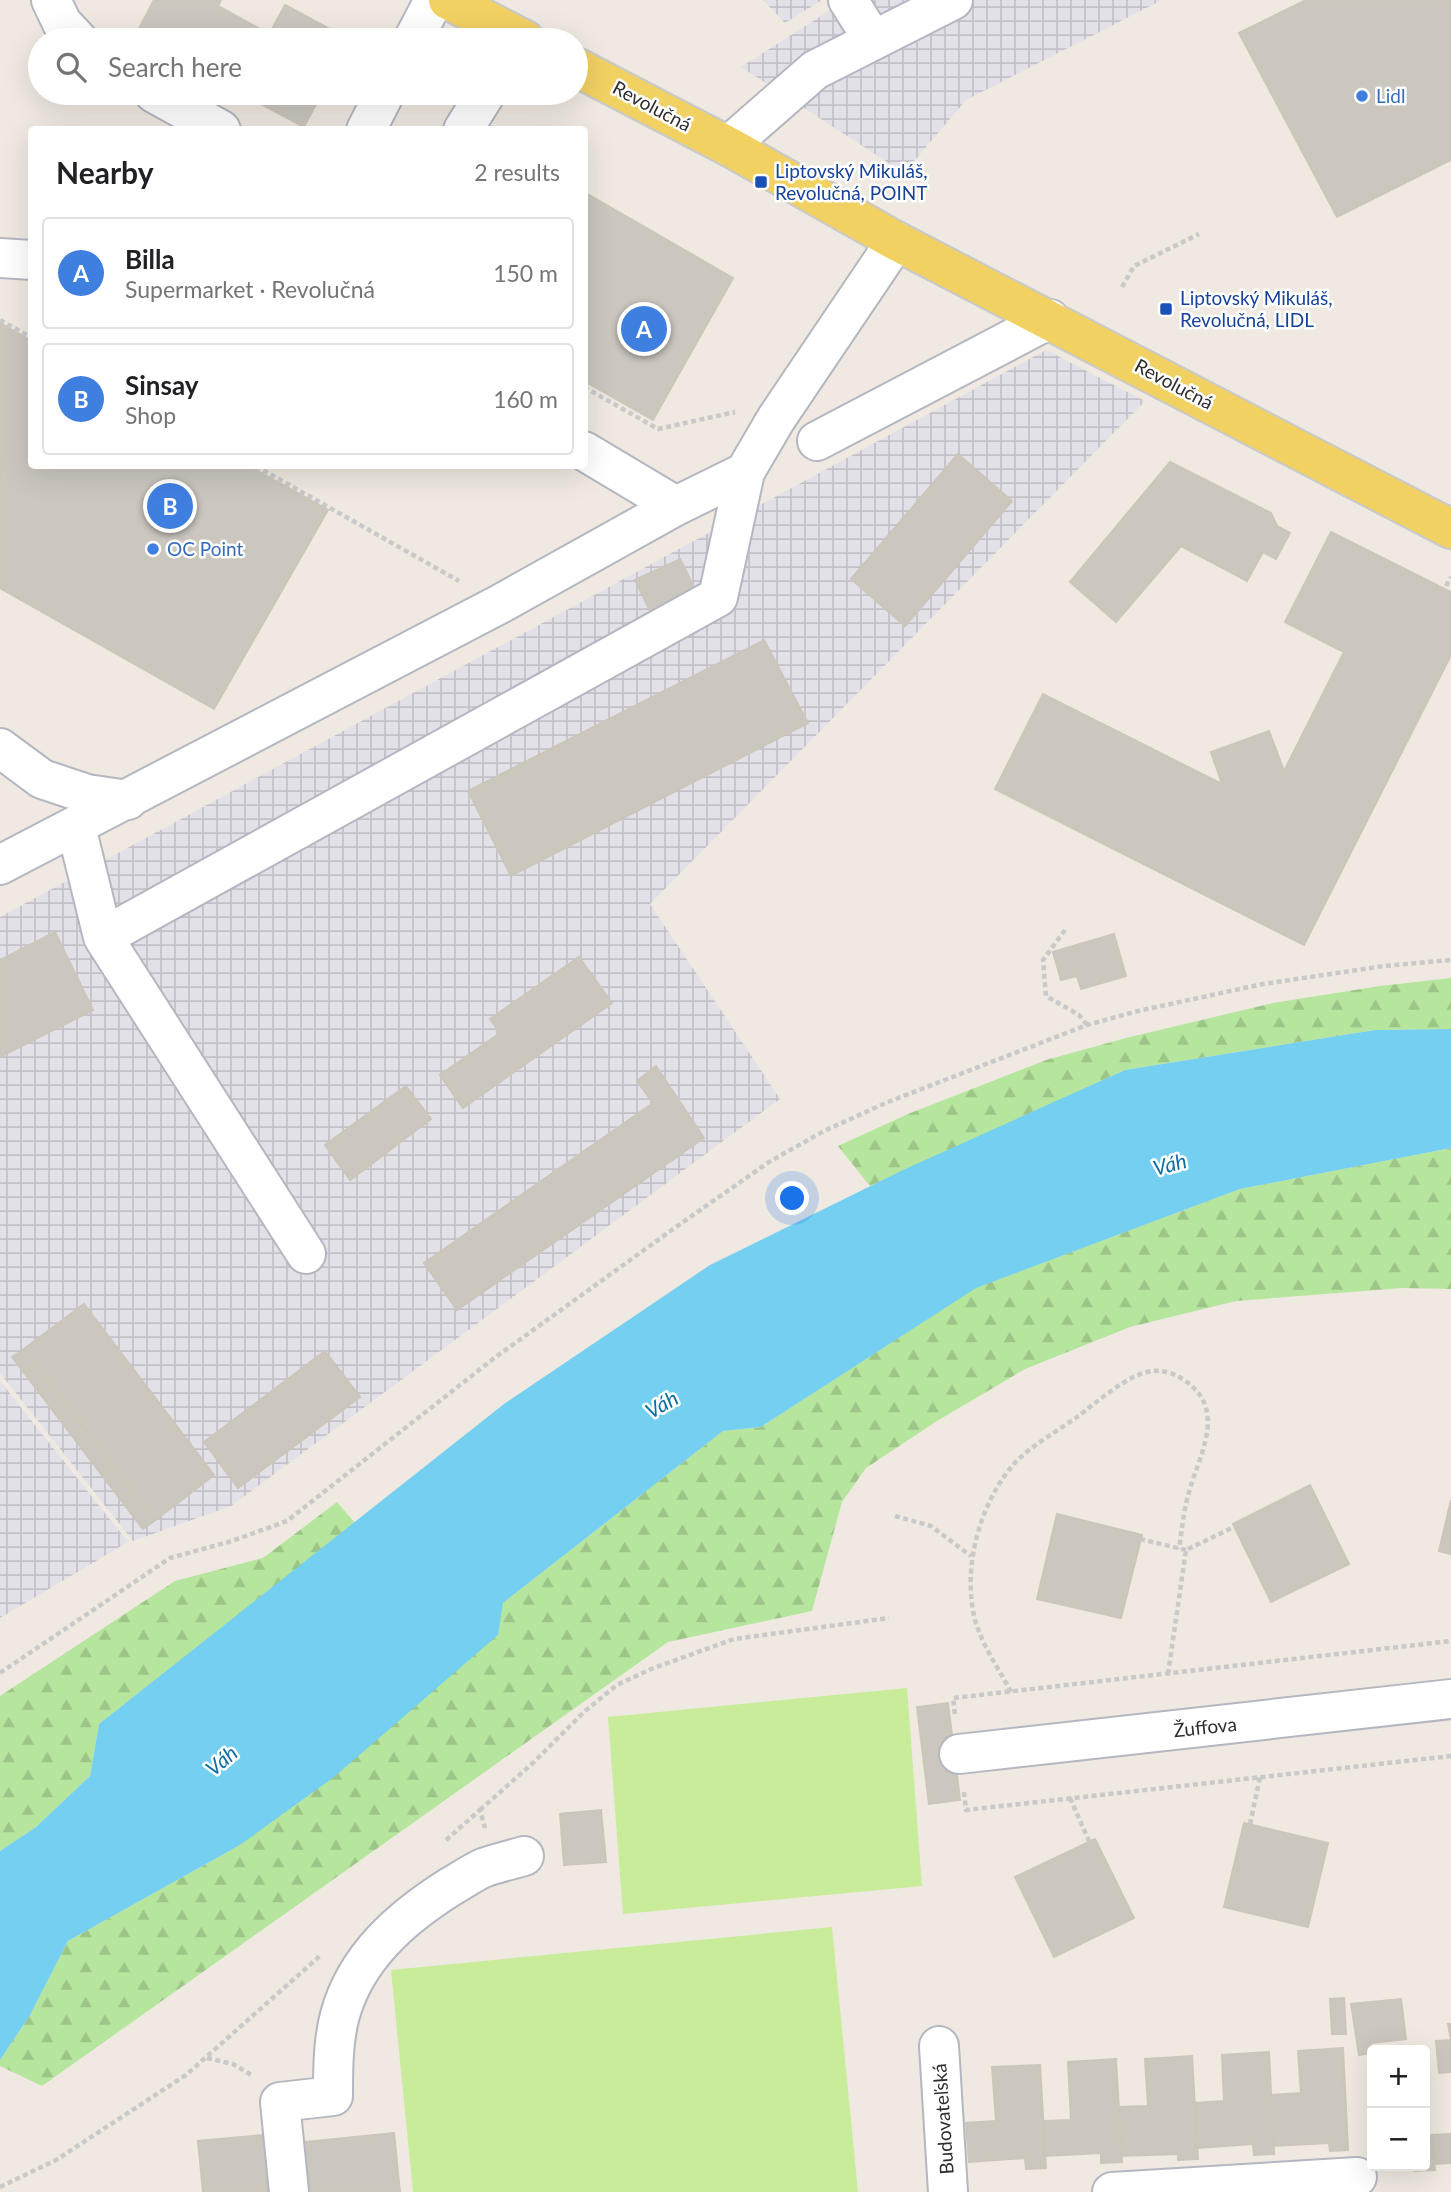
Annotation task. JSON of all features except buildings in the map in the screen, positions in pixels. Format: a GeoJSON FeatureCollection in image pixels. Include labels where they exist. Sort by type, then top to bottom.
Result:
{"type":"FeatureCollection","features":[{"type":"Feature","properties":{"kind":"main road"},"geometry":{"type":"LineString","coordinates":[[448,0],[503,28]]}},
{"type":"Feature","properties":{"kind":"main road","name":"Revolučná"},"geometry":{"type":"LineString","coordinates":[[588,72],[728,146],[896,241],[1451,529]]}},
{"type":"Feature","properties":{"kind":"street"},"geometry":{"type":"LineString","coordinates":[[51,0],[67,28]]}},
{"type":"Feature","properties":{"kind":"street"},"geometry":{"type":"LineString","coordinates":[[419,28],[434,0]]}},
{"type":"Feature","properties":{"kind":"street"},"geometry":{"type":"LineString","coordinates":[[848,0],[873,40]]}},
{"type":"Feature","properties":{"kind":"street"},"geometry":{"type":"LineString","coordinates":[[728,146],[815,70],[953,0]]}},
{"type":"Feature","properties":{"kind":"street"},"geometry":{"type":"LineString","coordinates":[[176,105],[214,126]]}},
{"type":"Feature","properties":{"kind":"street"},"geometry":{"type":"LineString","coordinates":[[368,126],[379,105]]}},
{"type":"Feature","properties":{"kind":"street"},"geometry":{"type":"LineString","coordinates":[[465,126],[479,105]]}},
{"type":"Feature","properties":{"kind":"street"},"geometry":{"type":"LineString","coordinates":[[103,937],[718,597],[745,471],[776,419],[896,241]]}},
{"type":"Feature","properties":{"kind":"street"},"geometry":{"type":"LineString","coordinates":[[0,258],[28,260]]}},
{"type":"Feature","properties":{"kind":"street"},"geometry":{"type":"LineString","coordinates":[[817,440],[1050,319]]}},
{"type":"Feature","properties":{"kind":"street"},"geometry":{"type":"LineString","coordinates":[[588,453],[676,506]]}},
{"type":"Feature","properties":{"kind":"street"},"geometry":{"type":"LineString","coordinates":[[16,858],[500,604],[676,506],[745,471]]}},
{"type":"Feature","properties":{"kind":"street"},"geometry":{"type":"LineString","coordinates":[[0,748],[42,779],[87,794],[128,800]]}},
{"type":"Feature","properties":{"kind":"street"},"geometry":{"type":"LineString","coordinates":[[16,858],[41,825],[46,800],[42,779]]}},
{"type":"Feature","properties":{"kind":"street"},"geometry":{"type":"LineString","coordinates":[[76,827],[103,937],[306,1254]]}},
{"type":"Feature","properties":{"kind":"street","name":"Žuffova"},"geometry":{"type":"LineString","coordinates":[[960,1754],[1451,1699]]}},
{"type":"Feature","properties":{"kind":"street"},"geometry":{"type":"LineString","coordinates":[[289,2192],[280,2102],[333,2096],[339,2017],[358,1973],[389,1933],[407,1916],[481,1869],[509,1860]]}},
{"type":"Feature","properties":{"kind":"street","name":"Budovateľská"},"geometry":{"type":"LineString","coordinates":[[939,2046],[948,2192]]}},
{"type":"Feature","properties":{"kind":"street"},"geometry":{"type":"LineString","coordinates":[[1112,2192],[1357,2177]]}},
{"type":"Feature","properties":{"kind":"path"},"geometry":{"type":"LineString","coordinates":[[1122,287],[1134,266],[1199,234]]}},
{"type":"Feature","properties":{"kind":"path"},"geometry":{"type":"LineString","coordinates":[[0,320],[28,336]]}},
{"type":"Feature","properties":{"kind":"path"},"geometry":{"type":"LineString","coordinates":[[588,389],[658,429],[757,408],[776,419]]}},
{"type":"Feature","properties":{"kind":"path"},"geometry":{"type":"LineString","coordinates":[[261,469],[500,604]]}},
{"type":"Feature","properties":{"kind":"path"},"geometry":{"type":"LineString","coordinates":[[1447,586],[1451,577]]}},
{"type":"Feature","properties":{"kind":"path"},"geometry":{"type":"LineString","coordinates":[[1065,930],[1043,960],[1046,996],[1079,1015],[1087,1025]]}},
{"type":"Feature","properties":{"kind":"path"},"geometry":{"type":"LineString","coordinates":[[0,1673],[170,1558],[232,1541],[287,1521],[493,1359],[769,1162],[824,1131],[888,1102],[1087,1025],[1138,1011],[1263,984],[1384,966],[1451,960]]}},
{"type":"Feature","properties":{"kind":"path"},"geometry":{"type":"LineString","coordinates":[[1012,1692],[975,1621],[972,1556],[982,1521],[1014,1464],[1133,1378],[1150,1371],[1163,1371],[1194,1386],[1207,1410],[1205,1437],[1187,1499],[1179,1549]]}},
{"type":"Feature","properties":{"kind":"path"},"geometry":{"type":"LineString","coordinates":[[895,1516],[931,1526],[972,1556]]}},
{"type":"Feature","properties":{"kind":"path"},"geometry":{"type":"LineString","coordinates":[[1140,1539],[1186,1550],[1234,1527]]}},
{"type":"Feature","properties":{"kind":"path"},"geometry":{"type":"LineString","coordinates":[[1168,1674],[1186,1550]]}},
{"type":"Feature","properties":{"kind":"path"},"geometry":{"type":"LineString","coordinates":[[440,1846],[534,1762],[585,1711],[617,1685],[734,1639],[889,1618]]}},
{"type":"Feature","properties":{"kind":"path"},"geometry":{"type":"LineString","coordinates":[[1451,1641],[953,1698],[966,1810],[1451,1756]]}},
{"type":"Feature","properties":{"kind":"path"},"geometry":{"type":"LineString","coordinates":[[1250,1824],[1260,1777]]}},
{"type":"Feature","properties":{"kind":"path"},"geometry":{"type":"LineString","coordinates":[[1070,1798],[1089,1841]]}},
{"type":"Feature","properties":{"kind":"path"},"geometry":{"type":"LineString","coordinates":[[480,1810],[509,1860]]}},
{"type":"Feature","properties":{"kind":"path"},"geometry":{"type":"LineString","coordinates":[[0,2187],[56,2160],[186,2075],[328,1948]]}},
{"type":"Feature","properties":{"kind":"path"},"geometry":{"type":"LineString","coordinates":[[206,2057],[233,2064],[258,2079],[280,2102]]}},
{"type":"Feature","properties":{"kind":"shaded area"},"geometry":{"type":"Polygon","coordinates":[[[763,0],[822,0],[785,23],[763,0]]]}},
{"type":"Feature","properties":{"kind":"shaded area"},"geometry":{"type":"Polygon","coordinates":[[[846,0],[1162,0],[966,100],[904,173],[741,67],[846,0]]]}},
{"type":"Feature","properties":{"kind":"shaded area"},"geometry":{"type":"Polygon","coordinates":[[[1046,350],[1145,401],[650,904],[780,1099],[231,1506],[133,1541],[0,1373],[0,917],[1046,350]]]}},
{"type":"Feature","properties":{"kind":"shaded area"},"geometry":{"type":"Polygon","coordinates":[[[0,1381],[128,1542],[0,1618],[0,1381]]]}},
{"type":"Feature","properties":{"kind":"green space"},"geometry":{"type":"Polygon","coordinates":[[[1451,978],[1451,1029],[1375,1030],[1125,1070],[870,1186],[838,1146],[908,1114],[1046,1060],[1126,1038],[1273,1003],[1451,978]]]}},
{"type":"Feature","properties":{"kind":"green space"},"geometry":{"type":"Polygon","coordinates":[[[1451,1148],[1451,1289],[1403,1288],[1236,1301],[1130,1327],[1025,1369],[937,1421],[866,1468],[842,1502],[812,1611],[668,1642],[42,2086],[0,2066],[0,2060],[30,2015],[68,1941],[240,1845],[503,1603],[723,1431],[761,1427],[975,1288],[1240,1189],[1451,1148]]]}},
{"type":"Feature","properties":{"kind":"green space"},"geometry":{"type":"Polygon","coordinates":[[[337,1502],[355,1523],[99,1724],[90,1776],[36,1827],[0,1851],[0,1696],[175,1581],[263,1558],[337,1502]]]}},
{"type":"Feature","properties":{"kind":"green space"},"geometry":{"type":"Polygon","coordinates":[[[907,1688],[922,1886],[623,1914],[608,1717],[907,1688]]]}},
{"type":"Feature","properties":{"kind":"green space"},"geometry":{"type":"Polygon","coordinates":[[[832,1927],[858,2192],[413,2192],[391,1970],[832,1927]]]}},
{"type":"Feature","properties":{"kind":"water","name":"Váh"},"geometry":{"type":"Polygon","coordinates":[[[1451,1029],[1451,1148],[1240,1189],[976,1288],[761,1427],[723,1431],[503,1603],[498,1635],[334,1777],[240,1845],[68,1941],[30,2015],[0,2060],[0,1851],[36,1827],[90,1776],[99,1724],[504,1404],[710,1265],[903,1170],[1125,1070],[1375,1030],[1451,1029]]]}},
{"type":"Feature","properties":{"kind":"place","name":"Lidl"},"geometry":{"type":"Point","coordinates":[1362,96]}},
{"type":"Feature","properties":{"kind":"place","name":"Liptovský Mikuláš, Revolučná, POINT"},"geometry":{"type":"Point","coordinates":[761,182]}},
{"type":"Feature","properties":{"kind":"place","name":"Liptovský Mikuláš, Revolučná, LIDL"},"geometry":{"type":"Point","coordinates":[1166,309]}},
{"type":"Feature","properties":{"kind":"place","name":"Billa"},"geometry":{"type":"Point","coordinates":[644,329]}},
{"type":"Feature","properties":{"kind":"place","name":"Sinsay"},"geometry":{"type":"Point","coordinates":[170,506]}},
{"type":"Feature","properties":{"kind":"place","name":"OC Point"},"geometry":{"type":"Point","coordinates":[153,549]}}]}
